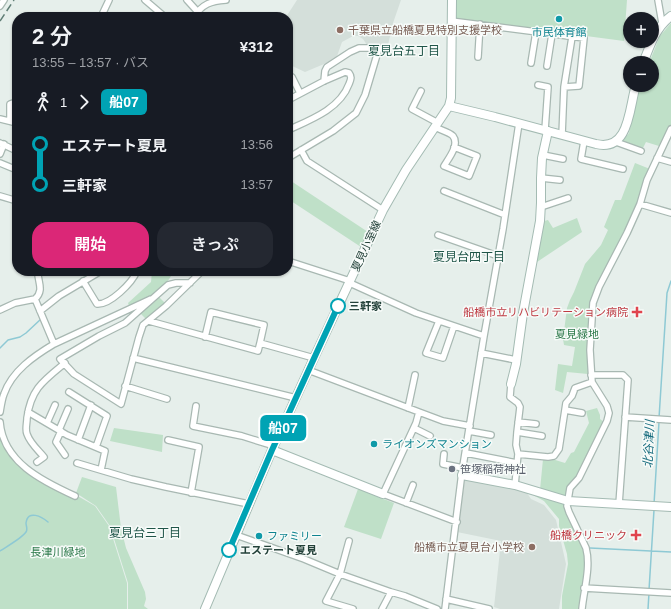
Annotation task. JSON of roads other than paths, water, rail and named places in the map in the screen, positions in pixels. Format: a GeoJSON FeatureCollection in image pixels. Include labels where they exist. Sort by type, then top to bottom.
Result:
{"type":"FeatureCollection","features":[{"type":"Feature","properties":{"kind":"main road"},"geometry":{"type":"LineString","coordinates":[[452,0],[451,98],[449,106],[547,130],[603,146],[616,142],[626,128],[634,92]]}},
{"type":"Feature","properties":{"kind":"main road"},"geometry":{"type":"LineString","coordinates":[[646,56],[653,39],[668,20]]}},
{"type":"Feature","properties":{"kind":"main road","name":"夏見小室線"},"geometry":{"type":"LineString","coordinates":[[205,609],[273,448],[383,210],[399,182],[449,106]]}},
{"type":"Feature","properties":{"kind":"main road"},"geometry":{"type":"LineString","coordinates":[[511,384],[541,207],[541,178],[547,130]]}},
{"type":"Feature","properties":{"kind":"main road"},"geometry":{"type":"LineString","coordinates":[[273,448],[383,494]]}},
{"type":"Feature","properties":{"kind":"main road"},"geometry":{"type":"LineString","coordinates":[[463,471],[568,501],[671,508]]}},
{"type":"Feature","properties":{"kind":"street"},"geometry":{"type":"LineString","coordinates":[[0,6],[4,0]]}},
{"type":"Feature","properties":{"kind":"street"},"geometry":{"type":"LineString","coordinates":[[104,12],[110,0]]}},
{"type":"Feature","properties":{"kind":"street"},"geometry":{"type":"LineString","coordinates":[[145,0],[158,12]]}},
{"type":"Feature","properties":{"kind":"street"},"geometry":{"type":"LineString","coordinates":[[187,0],[197,11],[205,4],[226,0]]}},
{"type":"Feature","properties":{"kind":"street"},"geometry":{"type":"LineString","coordinates":[[658,0],[668,20]]}},
{"type":"Feature","properties":{"kind":"street"},"geometry":{"type":"LineString","coordinates":[[451,21],[584,38],[579,86],[564,87]]}},
{"type":"Feature","properties":{"kind":"street"},"geometry":{"type":"LineString","coordinates":[[478,57],[480,24]]}},
{"type":"Feature","properties":{"kind":"street"},"geometry":{"type":"LineString","coordinates":[[531,63],[536,32]]}},
{"type":"Feature","properties":{"kind":"street"},"geometry":{"type":"LineString","coordinates":[[547,66],[552,34]]}},
{"type":"Feature","properties":{"kind":"street"},"geometry":{"type":"LineString","coordinates":[[562,135],[564,87],[572,37]]}},
{"type":"Feature","properties":{"kind":"street"},"geometry":{"type":"LineString","coordinates":[[293,155],[333,131],[356,113],[365,95],[379,48],[359,48],[350,52],[327,66],[324,81]]}},
{"type":"Feature","properties":{"kind":"street"},"geometry":{"type":"LineString","coordinates":[[293,97],[345,72],[349,73],[351,78],[347,91],[337,103],[323,113],[293,128]]}},
{"type":"Feature","properties":{"kind":"street"},"geometry":{"type":"LineString","coordinates":[[293,79],[300,93]]}},
{"type":"Feature","properties":{"kind":"street"},"geometry":{"type":"LineString","coordinates":[[538,85],[548,87],[547,130]]}},
{"type":"Feature","properties":{"kind":"street"},"geometry":{"type":"LineString","coordinates":[[421,91],[412,109],[452,135],[455,141],[454,147],[444,166],[469,176],[477,156],[454,147]]}},
{"type":"Feature","properties":{"kind":"street"},"geometry":{"type":"LineString","coordinates":[[0,119],[10,121],[10,104],[12,103]]}},
{"type":"Feature","properties":{"kind":"street"},"geometry":{"type":"LineString","coordinates":[[445,609],[469,429],[506,215],[519,123]]}},
{"type":"Feature","properties":{"kind":"street"},"geometry":{"type":"LineString","coordinates":[[582,609],[587,574],[588,553],[567,506],[570,488],[579,478],[607,421],[609,413],[607,406],[592,382],[590,350],[593,303],[599,287],[628,233],[640,204],[647,180],[671,129]]}},
{"type":"Feature","properties":{"kind":"street"},"geometry":{"type":"LineString","coordinates":[[584,141],[581,159],[623,169]]}},
{"type":"Feature","properties":{"kind":"street"},"geometry":{"type":"LineString","coordinates":[[616,142],[641,151]]}},
{"type":"Feature","properties":{"kind":"street"},"geometry":{"type":"LineString","coordinates":[[0,154],[2,144],[12,149]]}},
{"type":"Feature","properties":{"kind":"street"},"geometry":{"type":"LineString","coordinates":[[301,150],[307,161],[383,210]]}},
{"type":"Feature","properties":{"kind":"street"},"geometry":{"type":"LineString","coordinates":[[543,156],[562,159]]}},
{"type":"Feature","properties":{"kind":"street"},"geometry":{"type":"LineString","coordinates":[[658,158],[671,162]]}},
{"type":"Feature","properties":{"kind":"street"},"geometry":{"type":"LineString","coordinates":[[0,163],[12,168]]}},
{"type":"Feature","properties":{"kind":"street"},"geometry":{"type":"LineString","coordinates":[[541,178],[560,180]]}},
{"type":"Feature","properties":{"kind":"street"},"geometry":{"type":"LineString","coordinates":[[444,191],[506,215]]}},
{"type":"Feature","properties":{"kind":"street"},"geometry":{"type":"LineString","coordinates":[[0,196],[12,200]]}},
{"type":"Feature","properties":{"kind":"street"},"geometry":{"type":"LineString","coordinates":[[541,207],[568,198]]}},
{"type":"Feature","properties":{"kind":"street"},"geometry":{"type":"LineString","coordinates":[[640,204],[671,213]]}},
{"type":"Feature","properties":{"kind":"street"},"geometry":{"type":"LineString","coordinates":[[438,235],[498,256]]}},
{"type":"Feature","properties":{"kind":"street"},"geometry":{"type":"LineString","coordinates":[[293,263],[347,280],[406,309],[484,336]]}},
{"type":"Feature","properties":{"kind":"street"},"geometry":{"type":"LineString","coordinates":[[0,310],[19,302],[35,298],[40,294],[41,290],[38,276]]}},
{"type":"Feature","properties":{"kind":"street"},"geometry":{"type":"LineString","coordinates":[[40,311],[59,296],[93,276]]}},
{"type":"Feature","properties":{"kind":"street"},"geometry":{"type":"LineString","coordinates":[[83,282],[96,304],[101,304],[118,294],[128,284],[133,276]]}},
{"type":"Feature","properties":{"kind":"street"},"geometry":{"type":"LineString","coordinates":[[190,283],[176,283],[168,285],[125,323],[99,336],[60,359],[74,374],[121,404],[143,325],[149,321],[190,283],[197,276]]}},
{"type":"Feature","properties":{"kind":"street"},"geometry":{"type":"LineString","coordinates":[[35,298],[54,344]]}},
{"type":"Feature","properties":{"kind":"street"},"geometry":{"type":"LineString","coordinates":[[0,412],[4,394],[10,381],[18,370],[41,352],[54,344],[153,299]]}},
{"type":"Feature","properties":{"kind":"street"},"geometry":{"type":"LineString","coordinates":[[149,321],[205,337],[258,351],[264,325],[211,312],[205,337]]}},
{"type":"Feature","properties":{"kind":"street"},"geometry":{"type":"LineString","coordinates":[[439,321],[426,353],[443,358],[454,326]]}},
{"type":"Feature","properties":{"kind":"street"},"geometry":{"type":"LineString","coordinates":[[260,344],[314,358]]}},
{"type":"Feature","properties":{"kind":"street"},"geometry":{"type":"LineString","coordinates":[[481,353],[516,360]]}},
{"type":"Feature","properties":{"kind":"street"},"geometry":{"type":"LineString","coordinates":[[133,358],[296,398]]}},
{"type":"Feature","properties":{"kind":"street"},"geometry":{"type":"LineString","coordinates":[[37,462],[44,457],[29,439],[27,433],[28,412],[31,401],[40,384],[65,363]]}},
{"type":"Feature","properties":{"kind":"street"},"geometry":{"type":"LineString","coordinates":[[308,370],[443,421],[491,435]]}},
{"type":"Feature","properties":{"kind":"street"},"geometry":{"type":"LineString","coordinates":[[591,375],[624,375],[628,380],[618,504]]}},
{"type":"Feature","properties":{"kind":"street"},"geometry":{"type":"LineString","coordinates":[[408,408],[414,376]]}},
{"type":"Feature","properties":{"kind":"street"},"geometry":{"type":"LineString","coordinates":[[518,454],[548,457],[554,456],[559,448],[566,403],[572,396],[575,388],[592,382]]}},
{"type":"Feature","properties":{"kind":"street"},"geometry":{"type":"LineString","coordinates":[[511,384],[510,397],[520,407],[516,432],[518,454],[515,485]]}},
{"type":"Feature","properties":{"kind":"street"},"geometry":{"type":"LineString","coordinates":[[125,386],[167,399]]}},
{"type":"Feature","properties":{"kind":"street"},"geometry":{"type":"LineString","coordinates":[[70,392],[106,416],[96,448]]}},
{"type":"Feature","properties":{"kind":"street"},"geometry":{"type":"LineString","coordinates":[[46,423],[55,405]]}},
{"type":"Feature","properties":{"kind":"street"},"geometry":{"type":"LineString","coordinates":[[78,440],[90,405]]}},
{"type":"Feature","properties":{"kind":"street"},"geometry":{"type":"LineString","coordinates":[[196,406],[193,426],[242,436],[273,448]]}},
{"type":"Feature","properties":{"kind":"street"},"geometry":{"type":"LineString","coordinates":[[65,455],[56,442],[68,409]]}},
{"type":"Feature","properties":{"kind":"street"},"geometry":{"type":"LineString","coordinates":[[565,410],[582,413]]}},
{"type":"Feature","properties":{"kind":"street"},"geometry":{"type":"LineString","coordinates":[[28,412],[60,431],[105,451],[106,453],[101,470]]}},
{"type":"Feature","properties":{"kind":"street"},"geometry":{"type":"LineString","coordinates":[[419,412],[414,428],[383,494],[457,522]]}},
{"type":"Feature","properties":{"kind":"street"},"geometry":{"type":"LineString","coordinates":[[625,417],[671,420]]}},
{"type":"Feature","properties":{"kind":"street"},"geometry":{"type":"LineString","coordinates":[[0,422],[2,435],[8,450],[12,454],[33,474],[75,496]]}},
{"type":"Feature","properties":{"kind":"street"},"geometry":{"type":"LineString","coordinates":[[518,422],[536,424]]}},
{"type":"Feature","properties":{"kind":"street"},"geometry":{"type":"LineString","coordinates":[[414,428],[430,436]]}},
{"type":"Feature","properties":{"kind":"street"},"geometry":{"type":"LineString","coordinates":[[516,432],[542,436]]}},
{"type":"Feature","properties":{"kind":"street"},"geometry":{"type":"LineString","coordinates":[[168,440],[199,447],[190,493]]}},
{"type":"Feature","properties":{"kind":"street"},"geometry":{"type":"LineString","coordinates":[[466,453],[517,463]]}},
{"type":"Feature","properties":{"kind":"street"},"geometry":{"type":"LineString","coordinates":[[444,454],[443,464],[463,471]]}},
{"type":"Feature","properties":{"kind":"street"},"geometry":{"type":"LineString","coordinates":[[77,463],[131,479],[190,493],[249,504]]}},
{"type":"Feature","properties":{"kind":"street"},"geometry":{"type":"LineString","coordinates":[[406,503],[413,485]]}},
{"type":"Feature","properties":{"kind":"street"},"geometry":{"type":"LineString","coordinates":[[236,535],[437,609]]}},
{"type":"Feature","properties":{"kind":"street"},"geometry":{"type":"LineString","coordinates":[[349,541],[340,574],[326,600],[353,609]]}},
{"type":"Feature","properties":{"kind":"street"},"geometry":{"type":"LineString","coordinates":[[584,588],[671,593]]}},
{"type":"Feature","properties":{"kind":"street"},"geometry":{"type":"LineString","coordinates":[[382,609],[391,592]]}},
{"type":"Feature","properties":{"kind":"street"},"geometry":{"type":"LineString","coordinates":[[446,599],[489,609]]}},
{"type":"Feature","properties":{"kind":"waterway","name":"北谷津川"},"geometry":{"type":"LineString","coordinates":[[659,418],[667,293],[671,281]]}},
{"type":"Feature","properties":{"kind":"waterway"},"geometry":{"type":"LineString","coordinates":[[0,348],[8,340],[20,337],[26,333],[41,319]]}},
{"type":"Feature","properties":{"kind":"waterway","name":"北谷津川"},"geometry":{"type":"LineString","coordinates":[[654,504],[659,422]]}},
{"type":"Feature","properties":{"kind":"waterway","name":"北谷津川"},"geometry":{"type":"LineString","coordinates":[[649,590],[654,510]]}},
{"type":"Feature","properties":{"kind":"waterway"},"geometry":{"type":"LineString","coordinates":[[0,551],[18,540],[26,532],[26,523],[29,516],[36,515],[48,522]]}},
{"type":"Feature","properties":{"kind":"waterway"},"geometry":{"type":"LineString","coordinates":[[590,548],[671,552]]}},
{"type":"Feature","properties":{"kind":"waterway","name":"北谷津川"},"geometry":{"type":"LineString","coordinates":[[648,609],[649,593]]}},
{"type":"Feature","properties":{"kind":"railway"},"geometry":{"type":"LineString","coordinates":[[0,21],[14,0]]}},
{"type":"Feature","properties":{"kind":"place","name":"市民体育館"},"geometry":{"type":"Point","coordinates":[559,19]}},
{"type":"Feature","properties":{"kind":"place","name":"千葉県立船橋夏見特別支援学校"},"geometry":{"type":"Point","coordinates":[340,30]}},
{"type":"Feature","properties":{"kind":"place","name":"三軒家"},"geometry":{"type":"Point","coordinates":[338,306]}},
{"type":"Feature","properties":{"kind":"place","name":"船橋市立リハビリテーション病院"},"geometry":{"type":"Point","coordinates":[637,312]}},
{"type":"Feature","properties":{"kind":"place","name":"ライオンズマンション"},"geometry":{"type":"Point","coordinates":[374,444]}},
{"type":"Feature","properties":{"kind":"place","name":"笹塚稲荷神社"},"geometry":{"type":"Point","coordinates":[452,469]}},
{"type":"Feature","properties":{"kind":"place","name":"船橋クリニック"},"geometry":{"type":"Point","coordinates":[636,535]}},
{"type":"Feature","properties":{"kind":"place","name":"ファミリー"},"geometry":{"type":"Point","coordinates":[259,536]}},
{"type":"Feature","properties":{"kind":"place","name":"船橋市立夏見台小学校"},"geometry":{"type":"Point","coordinates":[532,547]}},
{"type":"Feature","properties":{"kind":"place","name":"エステート夏見"},"geometry":{"type":"Point","coordinates":[229,550]}},
{"type":"Feature","properties":{"kind":"district","name":"夏見台五丁目"},"geometry":{"type":"Point","coordinates":[404,51]}},
{"type":"Feature","properties":{"kind":"district","name":"夏見台四丁目"},"geometry":{"type":"Point","coordinates":[469,257]}},
{"type":"Feature","properties":{"kind":"district","name":"夏見台三丁目"},"geometry":{"type":"Point","coordinates":[145,533]}},
{"type":"Feature","properties":{"kind":"park label","name":"夏見緑地"},"geometry":{"type":"Point","coordinates":[577,334]}},
{"type":"Feature","properties":{"kind":"park label","name":"長津川緑地"},"geometry":{"type":"Point","coordinates":[58,552]}}]}
